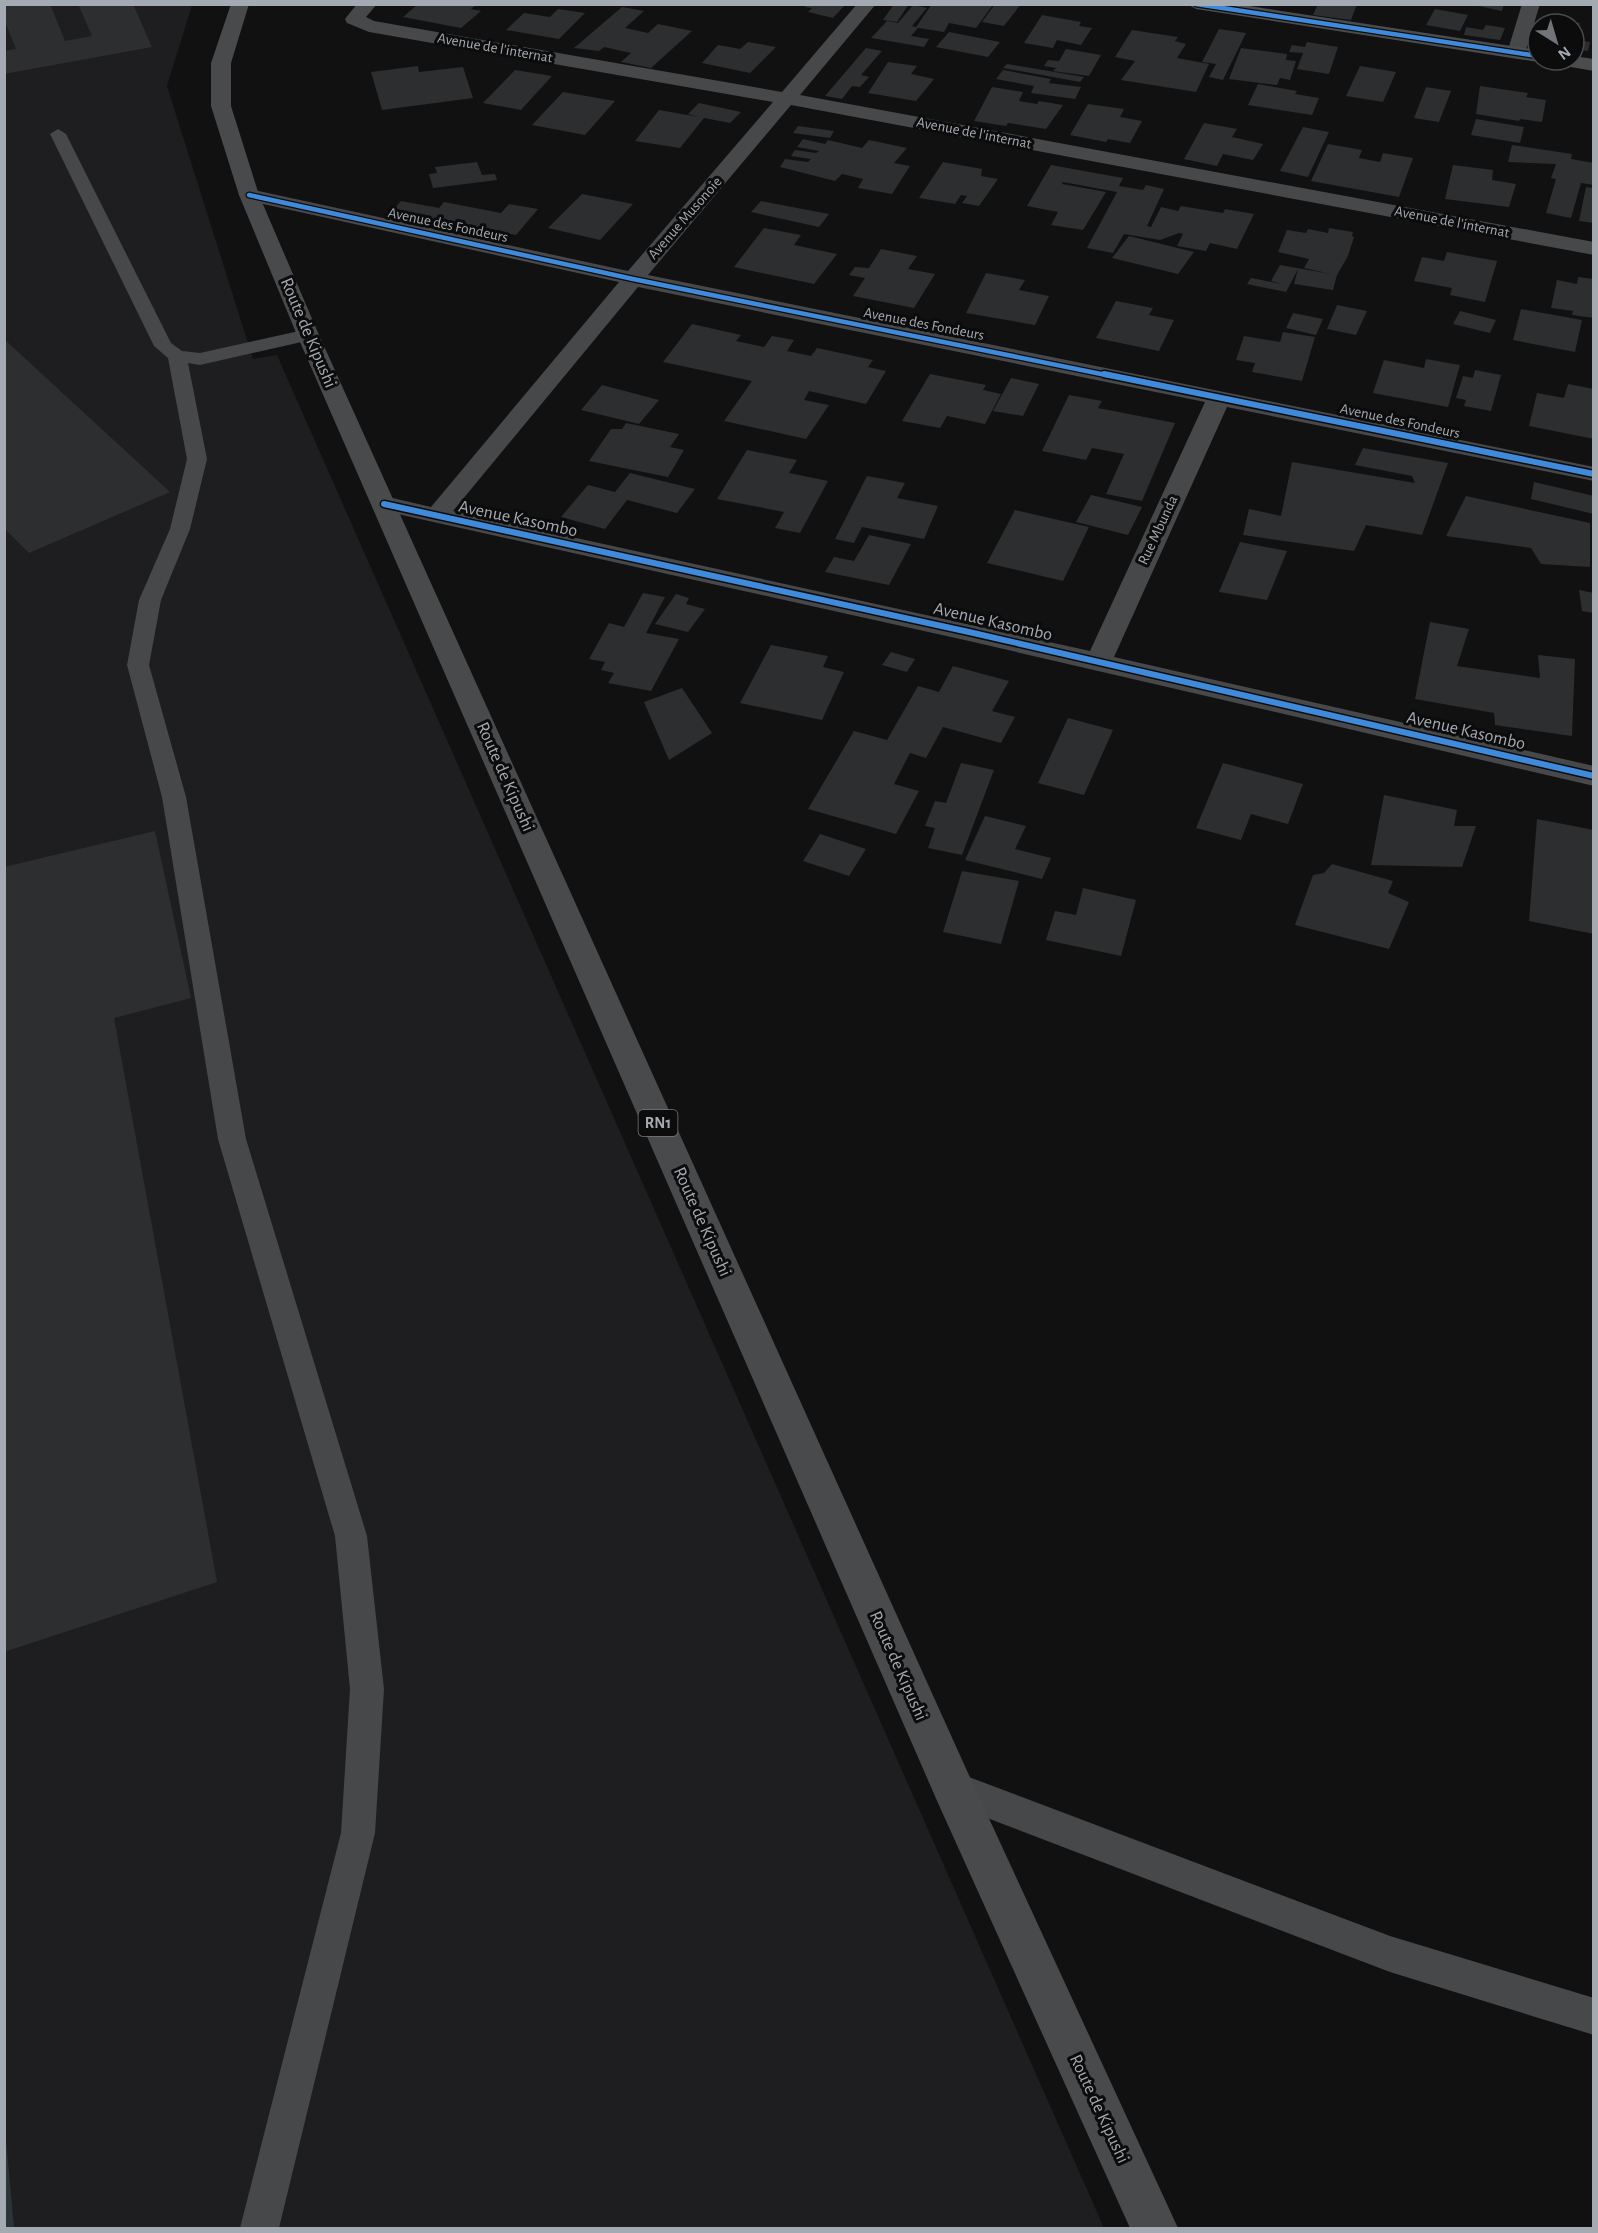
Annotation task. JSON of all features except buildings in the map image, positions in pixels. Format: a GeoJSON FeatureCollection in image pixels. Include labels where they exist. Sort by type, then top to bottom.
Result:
{"type":"FeatureCollection","features":[{"type":"Feature","properties":{"kind":"highway","name":"Route de Kipushi"},"geometry":{"type":"LineString","coordinates":[[240,4],[234,16],[221,63],[221,106],[249,195],[308,335],[952,1788],[1154,2229]]}},
{"type":"Feature","properties":{"kind":"street","name":"Avenue de l'internat"},"geometry":{"type":"LineString","coordinates":[[368,4],[354,19],[369,26],[789,99],[1593,249]]}},
{"type":"Feature","properties":{"kind":"street","name":"Avenue Musonoïe"},"geometry":{"type":"LineString","coordinates":[[436,516],[633,279],[789,99],[867,4]]}},
{"type":"Feature","properties":{"kind":"street"},"geometry":{"type":"LineString","coordinates":[[1196,4],[1526,54]]}},
{"type":"Feature","properties":{"kind":"street"},"geometry":{"type":"LineString","coordinates":[[1516,53],[1531,4]]}},
{"type":"Feature","properties":{"kind":"street","name":"Avenue des Fondeurs"},"geometry":{"type":"LineString","coordinates":[[249,195],[633,279],[1593,474]]}},
{"type":"Feature","properties":{"kind":"street","name":"Rue Mbunda"},"geometry":{"type":"LineString","coordinates":[[1098,662],[1219,398]]}},
{"type":"Feature","properties":{"kind":"street","name":"Avenue Kasombo"},"geometry":{"type":"LineString","coordinates":[[384,504],[1098,662],[1593,776]]}},
{"type":"Feature","properties":{"kind":"lane"},"geometry":{"type":"LineString","coordinates":[[58,134],[163,346],[177,356],[200,359],[308,335]]}},
{"type":"Feature","properties":{"kind":"lane"},"geometry":{"type":"LineString","coordinates":[[177,356],[197,459],[180,529],[150,600],[138,665],[174,797],[232,1139],[351,1536],[367,1689],[358,1833],[260,2229]]}},
{"type":"Feature","properties":{"kind":"lane"},"geometry":{"type":"LineString","coordinates":[[952,1788],[1390,1954],[1593,2016]]}},
{"type":"Feature","properties":{"kind":"shaded area"},"geometry":{"type":"Polygon","coordinates":[[[5,5],[192,5],[167,86],[253,359],[277,355],[1104,2228],[5,2228],[5,5]]]}},
{"type":"Feature","properties":{"kind":"shaded area"},"geometry":{"type":"Polygon","coordinates":[[[5,2129],[14,2228],[5,2228],[5,2129]]]}},
{"type":"Feature","properties":{"kind":"cycle path"},"geometry":{"type":"LineString","coordinates":[[1196,4],[1526,54]]}},
{"type":"Feature","properties":{"kind":"cycle path"},"geometry":{"type":"LineString","coordinates":[[249,195],[633,279],[1594,474]]}},
{"type":"Feature","properties":{"kind":"cycle path"},"geometry":{"type":"LineString","coordinates":[[384,504],[969,632],[1594,776]]}}]}
